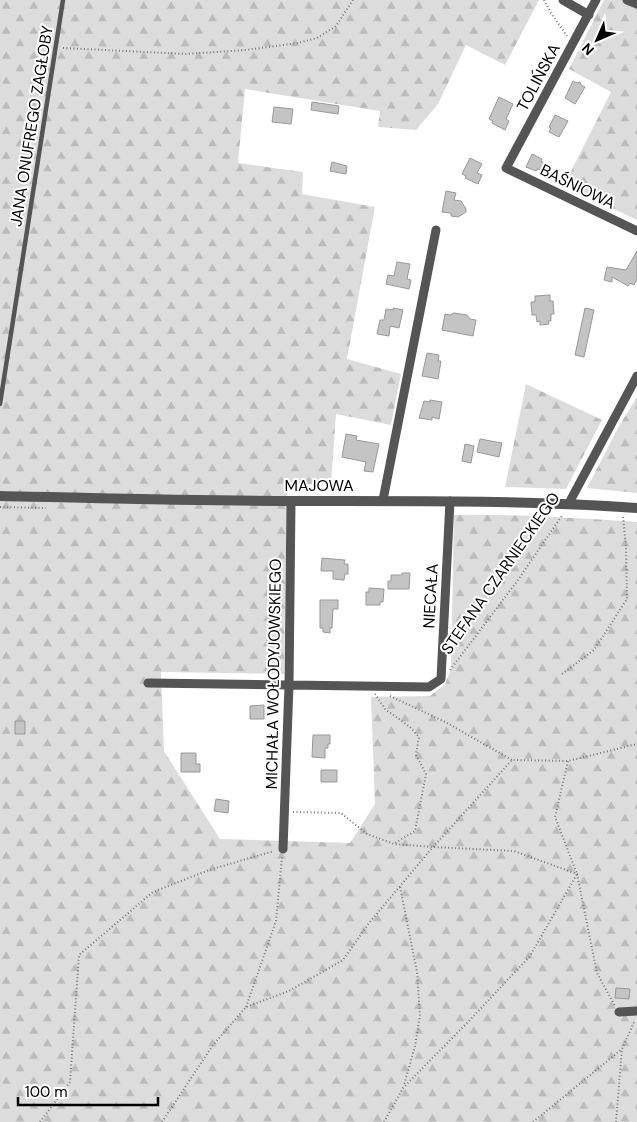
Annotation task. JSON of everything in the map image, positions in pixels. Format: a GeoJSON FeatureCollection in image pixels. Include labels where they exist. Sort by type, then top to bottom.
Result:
{"type":"FeatureCollection","features":[{"type":"Feature","properties":{"kind":"street"},"geometry":{"type":"LineString","coordinates":[[563,0],[589,14]]}},
{"type":"Feature","properties":{"kind":"street","name":"TOLIŃSKA"},"geometry":{"type":"LineString","coordinates":[[506,168],[596,0]]}},
{"type":"Feature","properties":{"kind":"street"},"geometry":{"type":"LineString","coordinates":[[627,0],[637,4]]}},
{"type":"Feature","properties":{"kind":"street","name":"BAŚNIOWA"},"geometry":{"type":"LineString","coordinates":[[506,168],[637,231]]}},
{"type":"Feature","properties":{"kind":"street"},"geometry":{"type":"LineString","coordinates":[[383,500],[436,230]]}},
{"type":"Feature","properties":{"kind":"street","name":"STEFANA CZARNIECKIEGO"},"geometry":{"type":"LineString","coordinates":[[569,503],[637,376]]}},
{"type":"Feature","properties":{"kind":"street","name":"MAJOWA"},"geometry":{"type":"LineString","coordinates":[[0,496],[148,500],[383,500],[569,503],[637,508]]}},
{"type":"Feature","properties":{"kind":"street","name":"MICHAŁA WOŁODYJOWSKIEGO"},"geometry":{"type":"LineString","coordinates":[[283,849],[290,685],[291,501]]}},
{"type":"Feature","properties":{"kind":"street","name":"NIECAŁA"},"geometry":{"type":"LineString","coordinates":[[441,679],[450,501]]}},
{"type":"Feature","properties":{"kind":"street"},"geometry":{"type":"LineString","coordinates":[[148,683],[429,687],[441,679]]}},
{"type":"Feature","properties":{"kind":"street"},"geometry":{"type":"LineString","coordinates":[[619,1012],[637,1012]]}},
{"type":"Feature","properties":{"kind":"lane","name":"JANA ONUFREGO ZAGŁOBY"},"geometry":{"type":"LineString","coordinates":[[0,404],[63,0]]}},
{"type":"Feature","properties":{"kind":"path"},"geometry":{"type":"LineString","coordinates":[[56,48],[186,54],[246,50],[298,43],[317,38],[336,26],[353,0]]}},
{"type":"Feature","properties":{"kind":"path"},"geometry":{"type":"LineString","coordinates":[[544,0],[556,21],[574,43]]}},
{"type":"Feature","properties":{"kind":"path","name":"STEFANA CZARNIECKIEGO"},"geometry":{"type":"LineString","coordinates":[[441,679],[451,669],[518,580],[569,503]]}},
{"type":"Feature","properties":{"kind":"path"},"geometry":{"type":"LineString","coordinates":[[562,674],[594,650],[627,598],[626,547],[622,507]]}},
{"type":"Feature","properties":{"kind":"path"},"geometry":{"type":"LineString","coordinates":[[369,686],[385,709],[410,727],[419,737],[416,755],[426,774],[415,832],[394,844]]}},
{"type":"Feature","properties":{"kind":"path"},"geometry":{"type":"LineString","coordinates":[[386,694],[447,723],[512,760],[568,761],[637,744]]}},
{"type":"Feature","properties":{"kind":"path"},"geometry":{"type":"LineString","coordinates":[[246,1008],[289,991],[343,960],[369,924],[433,847],[512,760]]}},
{"type":"Feature","properties":{"kind":"path"},"geometry":{"type":"LineString","coordinates":[[568,761],[555,817],[577,874],[598,973],[619,1012]]}},
{"type":"Feature","properties":{"kind":"path"},"geometry":{"type":"LineString","coordinates":[[284,812],[341,813],[367,834],[394,844],[514,851],[577,874]]}},
{"type":"Feature","properties":{"kind":"path"},"geometry":{"type":"LineString","coordinates":[[40,1122],[70,1082],[79,955],[153,892],[208,870],[283,849],[276,921],[246,1008],[214,1045],[162,1122]]}},
{"type":"Feature","properties":{"kind":"path"},"geometry":{"type":"LineString","coordinates":[[403,1088],[530,956],[577,874]]}},
{"type":"Feature","properties":{"kind":"path"},"geometry":{"type":"LineString","coordinates":[[384,1122],[403,1088],[415,1046],[420,1015],[417,972],[400,887]]}},
{"type":"Feature","properties":{"kind":"path"},"geometry":{"type":"LineString","coordinates":[[616,1122],[622,1049],[637,1017]]}},
{"type":"Feature","properties":{"kind":"path"},"geometry":{"type":"LineString","coordinates":[[533,1122],[622,1049]]}},
{"type":"Feature","properties":{"kind":"green space"},"geometry":{"type":"Polygon","coordinates":[[[0,0],[539,0],[505,65],[466,45],[438,104],[416,130],[378,127],[380,111],[245,89],[238,163],[303,172],[302,194],[375,207],[347,359],[401,374],[391,425],[336,414],[331,484],[287,484],[284,674],[161,672],[164,751],[220,839],[350,843],[375,804],[371,697],[430,696],[445,684],[451,669],[454,515],[523,516],[637,522],[637,1122],[0,1122],[0,0]]]}},
{"type":"Feature","properties":{"kind":"green space"},"geometry":{"type":"Polygon","coordinates":[[[604,0],[637,0],[637,220],[564,185],[611,92],[569,69],[604,0]]]}},
{"type":"Feature","properties":{"kind":"green space"},"geometry":{"type":"Polygon","coordinates":[[[526,384],[602,420],[566,489],[505,487],[526,384]]]}},
{"type":"Feature","properties":{"kind":"green space"},"geometry":{"type":"Polygon","coordinates":[[[637,397],[637,493],[587,488],[619,426],[637,397]]]}},
{"type":"Feature","properties":{"kind":"building"},"geometry":{"type":"Polygon","coordinates":[[[573,81],[580,82],[585,87],[575,104],[565,98],[573,81]]]}},
{"type":"Feature","properties":{"kind":"building"},"geometry":{"type":"Polygon","coordinates":[[[499,97],[513,104],[506,119],[509,121],[505,130],[492,123],[493,121],[489,119],[499,97]]]}},
{"type":"Feature","properties":{"kind":"building"},"geometry":{"type":"Polygon","coordinates":[[[312,102],[339,106],[338,114],[311,110],[312,102]]]}},
{"type":"Feature","properties":{"kind":"building"},"geometry":{"type":"Polygon","coordinates":[[[274,107],[293,109],[291,124],[272,122],[274,107]]]}},
{"type":"Feature","properties":{"kind":"building"},"geometry":{"type":"Polygon","coordinates":[[[555,115],[568,121],[559,137],[549,132],[551,128],[549,127],[555,115]]]}},
{"type":"Feature","properties":{"kind":"building"},"geometry":{"type":"Polygon","coordinates":[[[532,154],[542,159],[541,161],[544,163],[541,170],[537,169],[536,171],[526,167],[532,154]]]}},
{"type":"Feature","properties":{"kind":"building"},"geometry":{"type":"Polygon","coordinates":[[[470,158],[482,164],[477,173],[482,175],[478,184],[465,178],[466,176],[462,174],[470,158]]]}},
{"type":"Feature","properties":{"kind":"building"},"geometry":{"type":"Polygon","coordinates":[[[332,162],[347,166],[346,174],[330,171],[332,162]]]}},
{"type":"Feature","properties":{"kind":"building"},"geometry":{"type":"Polygon","coordinates":[[[446,191],[456,193],[454,200],[461,201],[466,212],[458,217],[451,216],[451,213],[442,212],[446,191]]]}},
{"type":"Feature","properties":{"kind":"building"},"geometry":{"type":"Polygon","coordinates":[[[637,251],[637,279],[634,285],[630,283],[628,286],[612,277],[612,282],[604,280],[607,267],[626,270],[637,251]]]}},
{"type":"Feature","properties":{"kind":"building"},"geometry":{"type":"Polygon","coordinates":[[[397,262],[410,264],[407,279],[411,280],[409,289],[386,284],[388,275],[394,276],[397,262]]]}},
{"type":"Feature","properties":{"kind":"building"},"geometry":{"type":"Polygon","coordinates":[[[550,295],[550,301],[553,301],[554,314],[551,314],[551,321],[548,321],[549,324],[540,325],[540,321],[537,322],[536,315],[532,315],[531,302],[535,302],[535,296],[550,295]]]}},
{"type":"Feature","properties":{"kind":"building"},"geometry":{"type":"Polygon","coordinates":[[[393,308],[403,310],[399,328],[390,326],[389,336],[377,334],[380,320],[384,320],[386,309],[393,310],[393,308]]]}},
{"type":"Feature","properties":{"kind":"building"},"geometry":{"type":"Polygon","coordinates":[[[585,308],[594,310],[584,357],[575,355],[585,308]]]}},
{"type":"Feature","properties":{"kind":"building"},"geometry":{"type":"Polygon","coordinates":[[[454,313],[467,315],[470,319],[476,320],[473,336],[442,330],[445,314],[450,315],[454,313]]]}},
{"type":"Feature","properties":{"kind":"building"},"geometry":{"type":"Polygon","coordinates":[[[427,353],[439,355],[438,361],[441,361],[438,379],[422,376],[427,353]]]}},
{"type":"Feature","properties":{"kind":"building"},"geometry":{"type":"Polygon","coordinates":[[[430,400],[442,402],[439,419],[432,417],[432,420],[419,418],[424,401],[430,402],[430,400]]]}},
{"type":"Feature","properties":{"kind":"building"},"geometry":{"type":"Polygon","coordinates":[[[346,434],[357,436],[356,440],[379,444],[373,472],[364,471],[366,462],[342,457],[346,434]]]}},
{"type":"Feature","properties":{"kind":"building"},"geometry":{"type":"Polygon","coordinates":[[[480,439],[502,443],[499,457],[477,452],[480,439]]]}},
{"type":"Feature","properties":{"kind":"building"},"geometry":{"type":"Polygon","coordinates":[[[465,444],[474,446],[471,463],[462,461],[465,444]]]}},
{"type":"Feature","properties":{"kind":"building"},"geometry":{"type":"Polygon","coordinates":[[[322,558],[345,560],[344,564],[348,564],[348,574],[345,574],[344,580],[333,579],[333,571],[321,571],[322,558]]]}},
{"type":"Feature","properties":{"kind":"building"},"geometry":{"type":"Polygon","coordinates":[[[402,573],[410,573],[409,589],[388,589],[388,581],[391,581],[391,575],[402,575],[402,573]]]}},
{"type":"Feature","properties":{"kind":"building"},"geometry":{"type":"Polygon","coordinates":[[[369,588],[384,589],[383,602],[380,602],[380,605],[366,605],[366,592],[369,592],[369,588]]]}},
{"type":"Feature","properties":{"kind":"building"},"geometry":{"type":"Polygon","coordinates":[[[320,600],[338,600],[338,609],[333,609],[330,633],[323,632],[323,628],[320,628],[320,600]]]}},
{"type":"Feature","properties":{"kind":"building"},"geometry":{"type":"Polygon","coordinates":[[[264,705],[264,719],[250,719],[250,706],[264,705]]]}},
{"type":"Feature","properties":{"kind":"building"},"geometry":{"type":"Polygon","coordinates":[[[15,721],[25,721],[25,734],[15,734],[15,721]]]}},
{"type":"Feature","properties":{"kind":"building"},"geometry":{"type":"Polygon","coordinates":[[[313,735],[330,735],[330,744],[328,744],[328,748],[325,748],[325,758],[312,757],[313,735]]]}},
{"type":"Feature","properties":{"kind":"building"},"geometry":{"type":"Polygon","coordinates":[[[181,753],[196,753],[196,764],[200,764],[200,772],[181,772],[181,753]]]}},
{"type":"Feature","properties":{"kind":"building"},"geometry":{"type":"Polygon","coordinates":[[[321,770],[337,770],[337,782],[321,782],[321,770]]]}},
{"type":"Feature","properties":{"kind":"building"},"geometry":{"type":"Polygon","coordinates":[[[216,799],[229,801],[228,813],[214,811],[216,799]]]}},
{"type":"Feature","properties":{"kind":"building"},"geometry":{"type":"Polygon","coordinates":[[[616,988],[630,989],[629,999],[615,998],[616,988]]]}}]}
